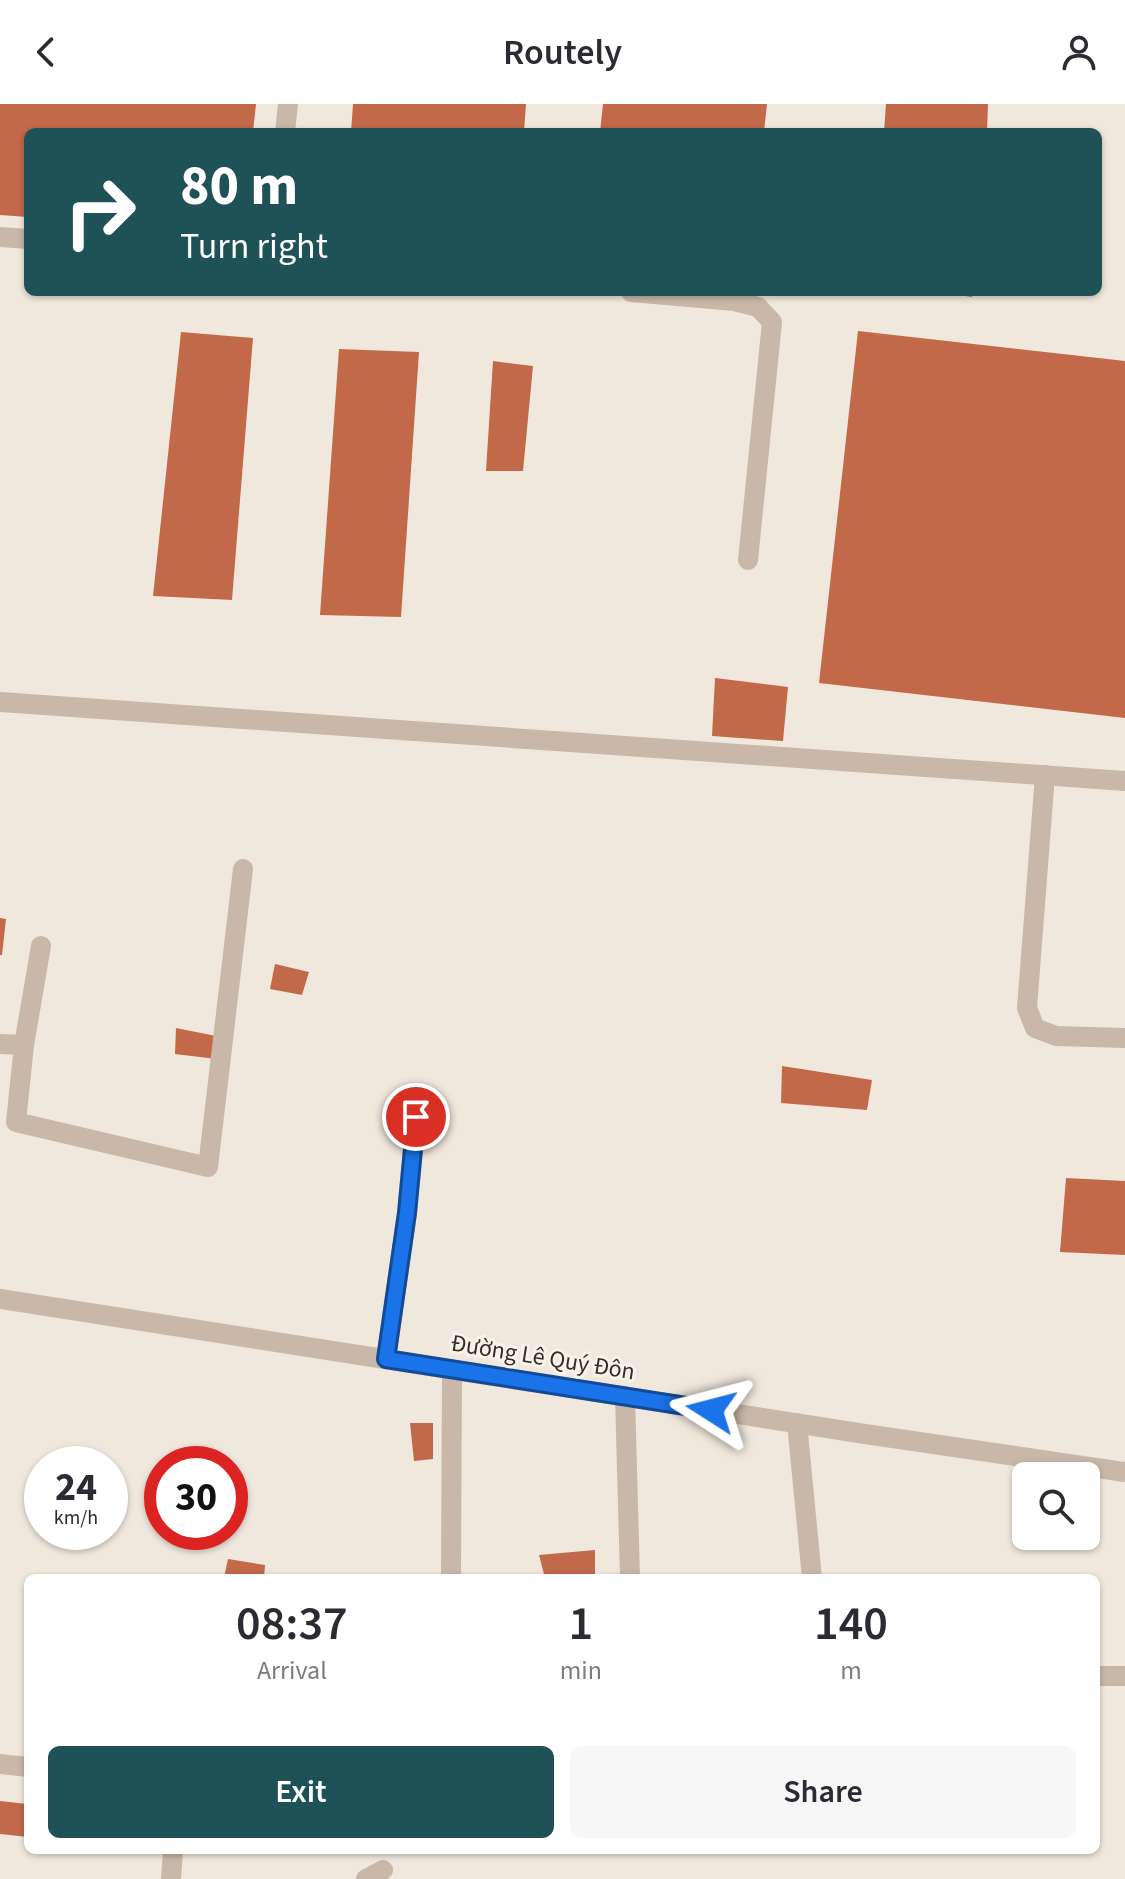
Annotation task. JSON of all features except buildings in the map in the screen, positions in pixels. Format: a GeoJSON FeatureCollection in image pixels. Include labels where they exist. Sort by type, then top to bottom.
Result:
{"type":"FeatureCollection","features":[{"type":"Feature","properties":{"kind":"street"},"geometry":{"type":"LineString","coordinates":[[285,128],[288,104]]}},
{"type":"Feature","properties":{"kind":"street"},"geometry":{"type":"LineString","coordinates":[[0,237],[24,239]]}},
{"type":"Feature","properties":{"kind":"street"},"geometry":{"type":"LineString","coordinates":[[677,296],[734,301],[758,307],[772,322],[748,560]]}},
{"type":"Feature","properties":{"kind":"street"},"geometry":{"type":"LineString","coordinates":[[0,702],[1125,781]]}},
{"type":"Feature","properties":{"kind":"street"},"geometry":{"type":"LineString","coordinates":[[1045,775],[1027,1008],[1035,1028],[1056,1036],[1125,1038]]}},
{"type":"Feature","properties":{"kind":"street"},"geometry":{"type":"LineString","coordinates":[[41,946],[24,1045],[16,1122],[208,1167],[243,869]]}},
{"type":"Feature","properties":{"kind":"street"},"geometry":{"type":"LineString","coordinates":[[0,1044],[24,1045]]}},
{"type":"Feature","properties":{"kind":"street"},"geometry":{"type":"LineString","coordinates":[[386,1359],[407,1213],[416,1117]]}},
{"type":"Feature","properties":{"kind":"street","name":"Đường Lê Quý Đôn"},"geometry":{"type":"LineString","coordinates":[[0,1299],[1125,1472]]}},
{"type":"Feature","properties":{"kind":"street"},"geometry":{"type":"LineString","coordinates":[[451,1574],[452,1370]]}},
{"type":"Feature","properties":{"kind":"street"},"geometry":{"type":"LineString","coordinates":[[625,1396],[630,1574]]}},
{"type":"Feature","properties":{"kind":"street"},"geometry":{"type":"LineString","coordinates":[[797,1423],[812,1574]]}},
{"type":"Feature","properties":{"kind":"street"},"geometry":{"type":"LineString","coordinates":[[1100,1676],[1125,1676]]}},
{"type":"Feature","properties":{"kind":"street"},"geometry":{"type":"LineString","coordinates":[[0,1764],[24,1767]]}},
{"type":"Feature","properties":{"kind":"street"},"geometry":{"type":"LineString","coordinates":[[171,1879],[173,1854]]}},
{"type":"Feature","properties":{"kind":"route"},"geometry":{"type":"LineString","coordinates":[[416,1117],[407,1213],[386,1359],[711,1410]]}}]}
